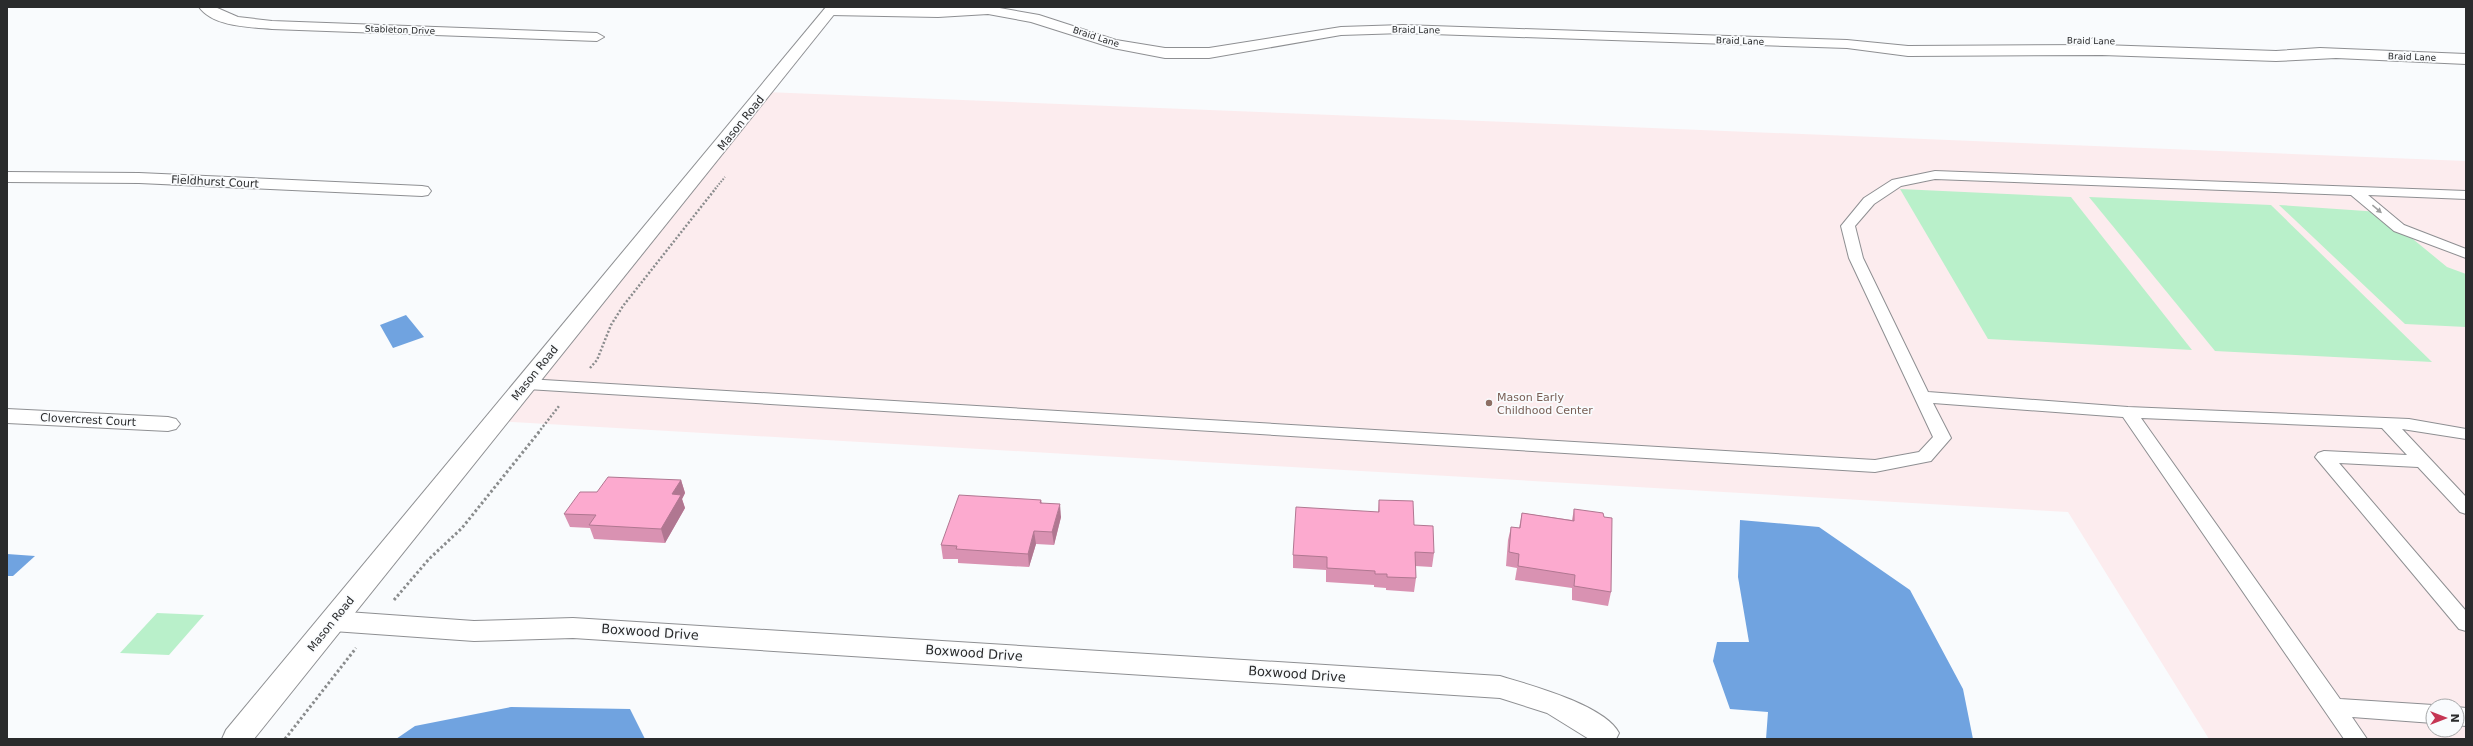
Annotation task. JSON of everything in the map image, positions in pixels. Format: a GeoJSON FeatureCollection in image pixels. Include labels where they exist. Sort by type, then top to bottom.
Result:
{"type":"FeatureCollection","features":[{"type":"Feature","properties":{"kind":"street","name":"Stableton Drive"},"geometry":{"type":"LineString","coordinates":[[206,7],[221,16],[238,21],[272,25],[597,37]]}},
{"type":"Feature","properties":{"kind":"street","name":"Braid Lane"},"geometry":{"type":"LineString","coordinates":[[969,7],[1034,18],[1113,44],[1165,53],[1209,53],[1249,48],[1276,41],[1341,31],[1403,29],[1847,44],[1908,51],[2098,46],[2276,56],[2335,54],[2466,59]]}},
{"type":"Feature","properties":{"kind":"street","name":"Braid Lane"},"geometry":{"type":"LineString","coordinates":[[831,9],[938,14],[992,11]]}},
{"type":"Feature","properties":{"kind":"street","name":"Mason Road"},"geometry":{"type":"LineString","coordinates":[[237,739],[790,62],[831,9]]}},
{"type":"Feature","properties":{"kind":"street","name":"Fieldhurst Court"},"geometry":{"type":"LineString","coordinates":[[7,177],[139,178],[422,191]]}},
{"type":"Feature","properties":{"kind":"street","name":"Clovercrest Court"},"geometry":{"type":"LineString","coordinates":[[7,416],[168,424]]}},
{"type":"Feature","properties":{"kind":"street","name":"Boxwood Drive"},"geometry":{"type":"LineString","coordinates":[[333,621],[474,631],[573,628],[1500,687],[1557,705],[1604,733]]}},
{"type":"Feature","properties":{"kind":"lane"},"geometry":{"type":"LineString","coordinates":[[527,384],[1875,466],[1925,457],[1942,438],[1856,258],[1848,226],[1869,201],[1898,183],[1935,175],[2466,195]]}},
{"type":"Feature","properties":{"kind":"lane"},"geometry":{"type":"LineString","coordinates":[[2355,191],[2399,228],[2459,249],[2466,254]]}},
{"type":"Feature","properties":{"kind":"lane"},"geometry":{"type":"LineString","coordinates":[[1923,396],[2128,412],[2409,424],[2466,434]]}},
{"type":"Feature","properties":{"kind":"lane"},"geometry":{"type":"LineString","coordinates":[[2128,412],[2356,739]]}},
{"type":"Feature","properties":{"kind":"lane"},"geometry":{"type":"LineString","coordinates":[[2387,423],[2466,508]]}},
{"type":"Feature","properties":{"kind":"lane"},"geometry":{"type":"LineString","coordinates":[[2424,462],[2324,456],[2466,624]]}},
{"type":"Feature","properties":{"kind":"lane"},"geometry":{"type":"LineString","coordinates":[[2333,707],[2425,713]]}},
{"type":"Feature","properties":{"kind":"path"},"geometry":{"type":"LineString","coordinates":[[597,360],[611,325],[623,306],[728,175]]}},
{"type":"Feature","properties":{"kind":"path"},"geometry":{"type":"LineString","coordinates":[[398,595],[429,560],[462,528],[551,416]]}},
{"type":"Feature","properties":{"kind":"path"},"geometry":{"type":"LineString","coordinates":[[285,739],[349,657]]}},
{"type":"Feature","properties":{"kind":"shaded area","name":"Mason Early Childhood Center"},"geometry":{"type":"Polygon","coordinates":[[[766,92],[2466,161],[2466,739],[2209,739],[2068,512],[497,421],[766,92]]]}},
{"type":"Feature","properties":{"kind":"green space"},"geometry":{"type":"Polygon","coordinates":[[[1900,189],[2071,197],[2192,350],[1988,339],[1900,189]]]}},
{"type":"Feature","properties":{"kind":"green space"},"geometry":{"type":"Polygon","coordinates":[[[2089,197],[2271,205],[2432,362],[2215,351],[2089,197]]]}},
{"type":"Feature","properties":{"kind":"green space"},"geometry":{"type":"Polygon","coordinates":[[[2279,205],[2380,212],[2447,267],[2466,274],[2466,327],[2405,324],[2279,205]]]}},
{"type":"Feature","properties":{"kind":"green space"},"geometry":{"type":"Polygon","coordinates":[[[157,613],[204,615],[169,655],[120,653],[157,613]]]}},
{"type":"Feature","properties":{"kind":"water"},"geometry":{"type":"Polygon","coordinates":[[[406,315],[424,337],[393,348],[380,325],[406,315]]]}},
{"type":"Feature","properties":{"kind":"water"},"geometry":{"type":"Polygon","coordinates":[[[1740,520],[1819,527],[1910,590],[1963,689],[1973,739],[1766,739],[1768,712],[1730,709],[1713,661],[1717,642],[1749,642],[1738,577],[1740,520]]]}},
{"type":"Feature","properties":{"kind":"water"},"geometry":{"type":"Polygon","coordinates":[[[7,554],[35,556],[13,576],[7,576],[7,554]]]}},
{"type":"Feature","properties":{"kind":"water"},"geometry":{"type":"Polygon","coordinates":[[[511,707],[630,709],[645,739],[396,739],[415,726],[511,707]]]}},
{"type":"Feature","properties":{"kind":"building"},"geometry":{"type":"Polygon","coordinates":[[[608,477],[681,480],[672,494],[681,495],[661,529],[589,525],[596,515],[564,514],[580,492],[597,492],[608,477]]]}},
{"type":"Feature","properties":{"kind":"building"},"geometry":{"type":"Polygon","coordinates":[[[959,495],[1041,500],[1040,503],[1060,504],[1052,532],[1034,531],[1028,554],[956,549],[957,546],[941,545],[959,495]]]}},
{"type":"Feature","properties":{"kind":"building"},"geometry":{"type":"Polygon","coordinates":[[[1379,500],[1413,501],[1414,525],[1433,526],[1434,553],[1415,552],[1416,578],[1387,577],[1387,574],[1375,574],[1375,571],[1327,568],[1327,557],[1293,555],[1296,507],[1379,512],[1379,500]]]}},
{"type":"Feature","properties":{"kind":"building"},"geometry":{"type":"Polygon","coordinates":[[[1574,509],[1603,513],[1604,517],[1612,518],[1611,592],[1574,586],[1575,575],[1518,566],[1519,554],[1509,552],[1511,527],[1520,528],[1522,513],[1574,521],[1574,509]]]}},
{"type":"Feature","properties":{"kind":"place","name":"Mason Early Childhood Center"},"geometry":{"type":"Point","coordinates":[1489,403]}}]}
